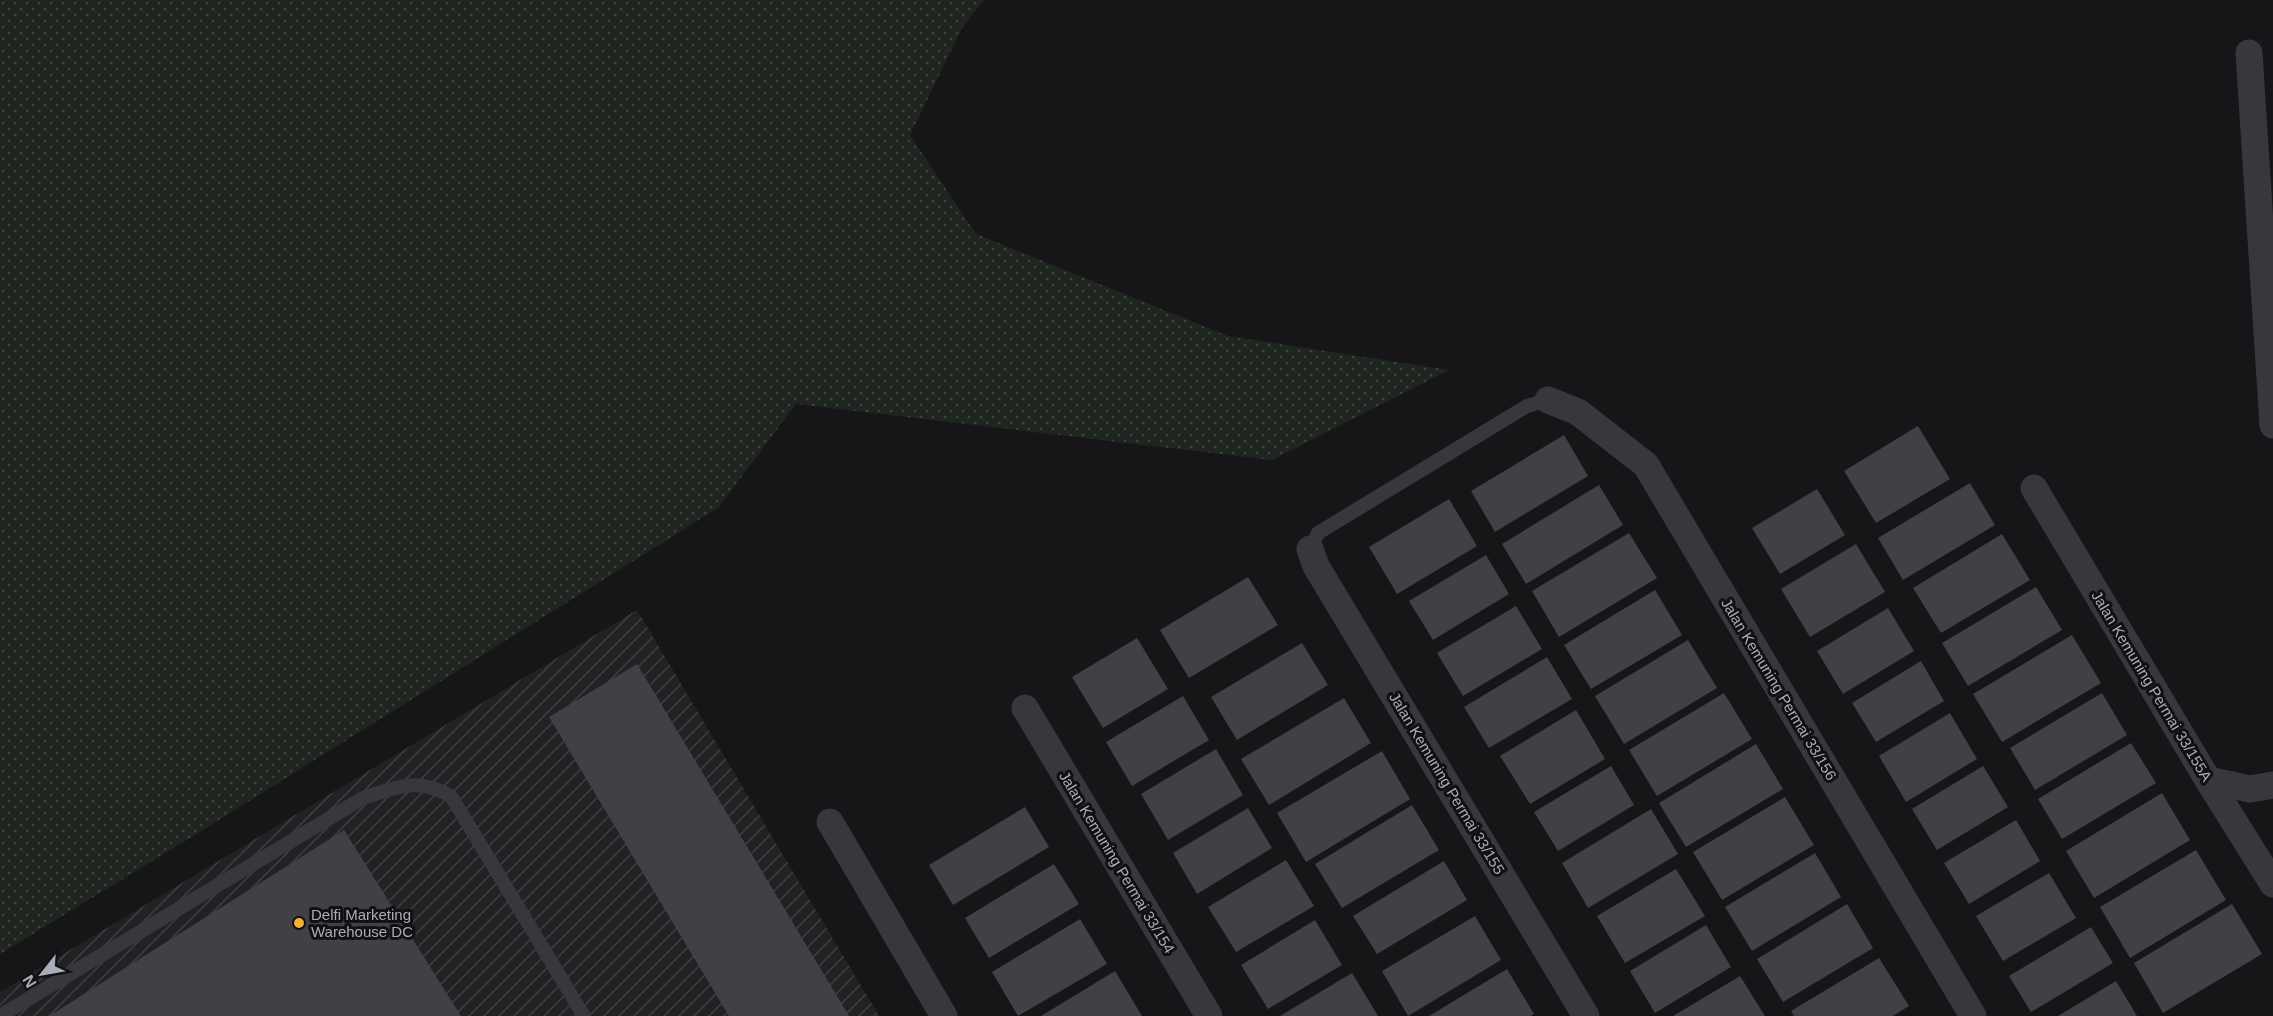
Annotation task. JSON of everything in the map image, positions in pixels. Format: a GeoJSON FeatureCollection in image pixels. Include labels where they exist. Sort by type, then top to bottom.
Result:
{"type":"FeatureCollection","features":[{"type":"Feature","properties":{"kind":"street"},"geometry":{"type":"LineString","coordinates":[[2249,53],[2273,425]]}},
{"type":"Feature","properties":{"kind":"street","name":"Jalan Kemuning Permai 33/156"},"geometry":{"type":"LineString","coordinates":[[1548,400],[1578,412],[1646,465],[1972,1016]]}},
{"type":"Feature","properties":{"kind":"street","name":"Jalan Kemuning Permai 33/155A"},"geometry":{"type":"LineString","coordinates":[[2034,488],[2208,780],[2273,884]]}},
{"type":"Feature","properties":{"kind":"street","name":"Jalan Kemuning Permai 33/155"},"geometry":{"type":"LineString","coordinates":[[1310,549],[1316,566],[1586,1016]]}},
{"type":"Feature","properties":{"kind":"street","name":"Jalan Kemuning Permai 33/154"},"geometry":{"type":"LineString","coordinates":[[1025,708],[1209,1016]]}},
{"type":"Feature","properties":{"kind":"street"},"geometry":{"type":"LineString","coordinates":[[2208,780],[2250,789],[2273,785]]}},
{"type":"Feature","properties":{"kind":"street"},"geometry":{"type":"LineString","coordinates":[[830,822],[944,1016]]}},
{"type":"Feature","properties":{"kind":"lane"},"geometry":{"type":"LineString","coordinates":[[1310,549],[1318,533],[1527,406],[1548,400]]}},
{"type":"Feature","properties":{"kind":"lane"},"geometry":{"type":"LineString","coordinates":[[0,1016],[363,798],[407,784],[435,787],[451,796],[584,1016]]}},
{"type":"Feature","properties":{"kind":"shaded area"},"geometry":{"type":"Polygon","coordinates":[[[0,0],[984,0],[962,28],[910,135],[976,234],[1228,336],[1449,370],[1272,460],[796,404],[718,508],[0,954],[0,0]]]}},
{"type":"Feature","properties":{"kind":"shaded area"},"geometry":{"type":"Polygon","coordinates":[[[637,610],[879,1016],[0,1016],[0,992],[637,610]]]}},
{"type":"Feature","properties":{"kind":"building"},"geometry":{"type":"Polygon","coordinates":[[[1918,426],[1950,479],[1876,523],[1844,471],[1918,426]]]}},
{"type":"Feature","properties":{"kind":"building"},"geometry":{"type":"Polygon","coordinates":[[[1564,435],[1588,476],[1495,532],[1471,491],[1564,435]]]}},
{"type":"Feature","properties":{"kind":"building"},"geometry":{"type":"Polygon","coordinates":[[[1970,483],[1995,525],[1903,580],[1878,538],[1970,483]]]}},
{"type":"Feature","properties":{"kind":"building"},"geometry":{"type":"Polygon","coordinates":[[[1599,485],[1623,525],[1526,584],[1502,544],[1599,485]]]}},
{"type":"Feature","properties":{"kind":"building"},"geometry":{"type":"Polygon","coordinates":[[[1817,489],[1845,535],[1780,574],[1752,528],[1817,489]]]}},
{"type":"Feature","properties":{"kind":"building"},"geometry":{"type":"Polygon","coordinates":[[[1449,499],[1477,546],[1397,594],[1369,547],[1449,499]]]}},
{"type":"Feature","properties":{"kind":"building"},"geometry":{"type":"Polygon","coordinates":[[[1629,533],[1657,578],[1559,637],[1532,591],[1629,533]]]}},
{"type":"Feature","properties":{"kind":"building"},"geometry":{"type":"Polygon","coordinates":[[[2002,534],[2030,580],[1941,633],[1913,588],[2002,534]]]}},
{"type":"Feature","properties":{"kind":"building"},"geometry":{"type":"Polygon","coordinates":[[[1856,544],[1885,592],[1810,637],[1781,589],[1856,544]]]}},
{"type":"Feature","properties":{"kind":"building"},"geometry":{"type":"Polygon","coordinates":[[[1486,555],[1509,594],[1433,640],[1409,601],[1486,555]]]}},
{"type":"Feature","properties":{"kind":"building"},"geometry":{"type":"Polygon","coordinates":[[[1248,577],[1278,625],[1189,678],[1160,630],[1248,577]]]}},
{"type":"Feature","properties":{"kind":"building"},"geometry":{"type":"Polygon","coordinates":[[[2036,587],[2062,630],[1968,686],[1942,643],[2036,587]]]}},
{"type":"Feature","properties":{"kind":"building"},"geometry":{"type":"Polygon","coordinates":[[[1655,590],[1682,635],[1591,689],[1564,645],[1655,590]]]}},
{"type":"Feature","properties":{"kind":"building"},"geometry":{"type":"Polygon","coordinates":[[[1516,606],[1542,649],[1463,696],[1437,653],[1516,606]]]}},
{"type":"Feature","properties":{"kind":"building"},"geometry":{"type":"Polygon","coordinates":[[[1888,608],[1914,651],[1843,694],[1817,651],[1888,608]]]}},
{"type":"Feature","properties":{"kind":"building"},"geometry":{"type":"Polygon","coordinates":[[[2072,635],[2101,683],[2002,742],[1973,694],[2072,635]]]}},
{"type":"Feature","properties":{"kind":"building"},"geometry":{"type":"Polygon","coordinates":[[[1137,638],[1168,689],[1103,728],[1072,677],[1137,638]]]}},
{"type":"Feature","properties":{"kind":"building"},"geometry":{"type":"Polygon","coordinates":[[[1688,640],[1717,688],[1624,744],[1595,696],[1688,640]]]}},
{"type":"Feature","properties":{"kind":"building"},"geometry":{"type":"Polygon","coordinates":[[[1302,643],[1328,685],[1237,740],[1211,697],[1302,643]]]}},
{"type":"Feature","properties":{"kind":"building"},"geometry":{"type":"Polygon","coordinates":[[[1547,657],[1572,699],[1489,748],[1464,707],[1547,657]]]}},
{"type":"Feature","properties":{"kind":"building"},"geometry":{"type":"Polygon","coordinates":[[[1921,661],[1944,701],[1876,742],[1852,703],[1921,661]]]}},
{"type":"Feature","properties":{"kind":"building"},"geometry":{"type":"Polygon","coordinates":[[[637,664],[849,1016],[729,1016],[549,717],[637,664]]]}},
{"type":"Feature","properties":{"kind":"building"},"geometry":{"type":"Polygon","coordinates":[[[1724,693],[1752,739],[1657,796],[1629,750],[1724,693]]]}},
{"type":"Feature","properties":{"kind":"building"},"geometry":{"type":"Polygon","coordinates":[[[2102,693],[2127,735],[2035,790],[2010,748],[2102,693]]]}},
{"type":"Feature","properties":{"kind":"building"},"geometry":{"type":"Polygon","coordinates":[[[1183,696],[1209,740],[1132,786],[1106,742],[1183,696]]]}},
{"type":"Feature","properties":{"kind":"building"},"geometry":{"type":"Polygon","coordinates":[[[1344,698],[1371,743],[1269,805],[1241,759],[1344,698]]]}},
{"type":"Feature","properties":{"kind":"building"},"geometry":{"type":"Polygon","coordinates":[[[1576,710],[1605,759],[1530,804],[1500,756],[1576,710]]]}},
{"type":"Feature","properties":{"kind":"building"},"geometry":{"type":"Polygon","coordinates":[[[1950,713],[1977,759],[1906,802],[1879,756],[1950,713]]]}},
{"type":"Feature","properties":{"kind":"building"},"geometry":{"type":"Polygon","coordinates":[[[2131,743],[2156,783],[2062,839],[2038,799],[2131,743]]]}},
{"type":"Feature","properties":{"kind":"building"},"geometry":{"type":"Polygon","coordinates":[[[1756,744],[1783,789],[1686,847],[1659,803],[1756,744]]]}},
{"type":"Feature","properties":{"kind":"building"},"geometry":{"type":"Polygon","coordinates":[[[1216,749],[1243,795],[1168,840],[1141,794],[1216,749]]]}},
{"type":"Feature","properties":{"kind":"building"},"geometry":{"type":"Polygon","coordinates":[[[1382,751],[1410,799],[1306,862],[1277,813],[1382,751]]]}},
{"type":"Feature","properties":{"kind":"building"},"geometry":{"type":"Polygon","coordinates":[[[1611,766],[1634,805],[1558,851],[1534,812],[1611,766]]]}},
{"type":"Feature","properties":{"kind":"building"},"geometry":{"type":"Polygon","coordinates":[[[1983,766],[2008,807],[1937,850],[1912,809],[1983,766]]]}},
{"type":"Feature","properties":{"kind":"building"},"geometry":{"type":"Polygon","coordinates":[[[2162,793],[2190,840],[2094,898],[2066,851],[2162,793]]]}},
{"type":"Feature","properties":{"kind":"building"},"geometry":{"type":"Polygon","coordinates":[[[1785,797],[1814,845],[1722,900],[1693,852],[1785,797]]]}},
{"type":"Feature","properties":{"kind":"building"},"geometry":{"type":"Polygon","coordinates":[[[1412,805],[1439,850],[1342,908],[1315,864],[1412,805]]]}},
{"type":"Feature","properties":{"kind":"building"},"geometry":{"type":"Polygon","coordinates":[[[1025,807],[1049,847],[953,905],[929,865],[1025,807]]]}},
{"type":"Feature","properties":{"kind":"building"},"geometry":{"type":"Polygon","coordinates":[[[1248,808],[1272,848],[1197,894],[1173,853],[1248,808]]]}},
{"type":"Feature","properties":{"kind":"building"},"geometry":{"type":"Polygon","coordinates":[[[1651,809],[1678,854],[1588,908],[1562,863],[1651,809]]]}},
{"type":"Feature","properties":{"kind":"building"},"geometry":{"type":"Polygon","coordinates":[[[2016,820],[2040,861],[1969,904],[1944,863],[2016,820]]]}},
{"type":"Feature","properties":{"kind":"building","name":"Delfi Marketing Warehouse DC"},"geometry":{"type":"Polygon","coordinates":[[[344,830],[461,1016],[49,1016],[344,830]]]}},
{"type":"Feature","properties":{"kind":"building"},"geometry":{"type":"Polygon","coordinates":[[[2196,850],[2226,900],[2130,958],[2100,907],[2196,850]]]}},
{"type":"Feature","properties":{"kind":"building"},"geometry":{"type":"Polygon","coordinates":[[[1815,853],[1841,897],[1752,951],[1725,907],[1815,853]]]}},
{"type":"Feature","properties":{"kind":"building"},"geometry":{"type":"Polygon","coordinates":[[[1286,860],[1314,906],[1236,952],[1208,907],[1286,860]]]}},
{"type":"Feature","properties":{"kind":"building"},"geometry":{"type":"Polygon","coordinates":[[[1444,861],[1467,900],[1377,954],[1353,916],[1444,861]]]}},
{"type":"Feature","properties":{"kind":"building"},"geometry":{"type":"Polygon","coordinates":[[[1054,864],[1079,904],[989,958],[965,918],[1054,864]]]}},
{"type":"Feature","properties":{"kind":"building"},"geometry":{"type":"Polygon","coordinates":[[[1676,869],[1705,916],[1625,963],[1597,916],[1676,869]]]}},
{"type":"Feature","properties":{"kind":"building"},"geometry":{"type":"Polygon","coordinates":[[[2049,873],[2076,918],[2003,961],[1976,916],[2049,873]]]}},
{"type":"Feature","properties":{"kind":"building"},"geometry":{"type":"Polygon","coordinates":[[[1847,904],[1873,948],[1783,1002],[1757,959],[1847,904]]]}},
{"type":"Feature","properties":{"kind":"building"},"geometry":{"type":"Polygon","coordinates":[[[2232,904],[2262,954],[2163,1013],[2134,963],[2232,904]]]}},
{"type":"Feature","properties":{"kind":"building"},"geometry":{"type":"Polygon","coordinates":[[[1475,916],[1501,960],[1408,1016],[1382,971],[1475,916]]]}},
{"type":"Feature","properties":{"kind":"building"},"geometry":{"type":"Polygon","coordinates":[[[1080,919],[1107,964],[1018,1016],[992,972],[1080,919]]]}},
{"type":"Feature","properties":{"kind":"building"},"geometry":{"type":"Polygon","coordinates":[[[1315,920],[1342,965],[1268,1009],[1241,965],[1315,920]]]}},
{"type":"Feature","properties":{"kind":"building"},"geometry":{"type":"Polygon","coordinates":[[[1706,925],[1731,967],[1655,1013],[1630,971],[1706,925]]]}},
{"type":"Feature","properties":{"kind":"building"},"geometry":{"type":"Polygon","coordinates":[[[2091,927],[2113,963],[2031,1012],[2009,976],[2091,927]]]}},
{"type":"Feature","properties":{"kind":"building"},"geometry":{"type":"Polygon","coordinates":[[[1879,958],[1909,1006],[1893,1016],[1794,1016],[1791,1011],[1879,958]]]}},
{"type":"Feature","properties":{"kind":"building"},"geometry":{"type":"Polygon","coordinates":[[[1507,969],[1534,1014],[1531,1016],[1429,1016],[1507,969]]]}},
{"type":"Feature","properties":{"kind":"building"},"geometry":{"type":"Polygon","coordinates":[[[1115,971],[1142,1016],[1041,1016],[1115,971]]]}},
{"type":"Feature","properties":{"kind":"building"},"geometry":{"type":"Polygon","coordinates":[[[1352,973],[1378,1016],[1280,1016],[1352,973]]]}},
{"type":"Feature","properties":{"kind":"building"},"geometry":{"type":"Polygon","coordinates":[[[1740,976],[1765,1016],[1673,1016],[1740,976]]]}},
{"type":"Feature","properties":{"kind":"building"},"geometry":{"type":"Polygon","coordinates":[[[2116,981],[2137,1016],[2058,1016],[2116,981]]]}},
{"type":"Feature","properties":{"kind":"place","name":"Delfi Marketing Warehouse DC"},"geometry":{"type":"Point","coordinates":[299,923]}}]}
